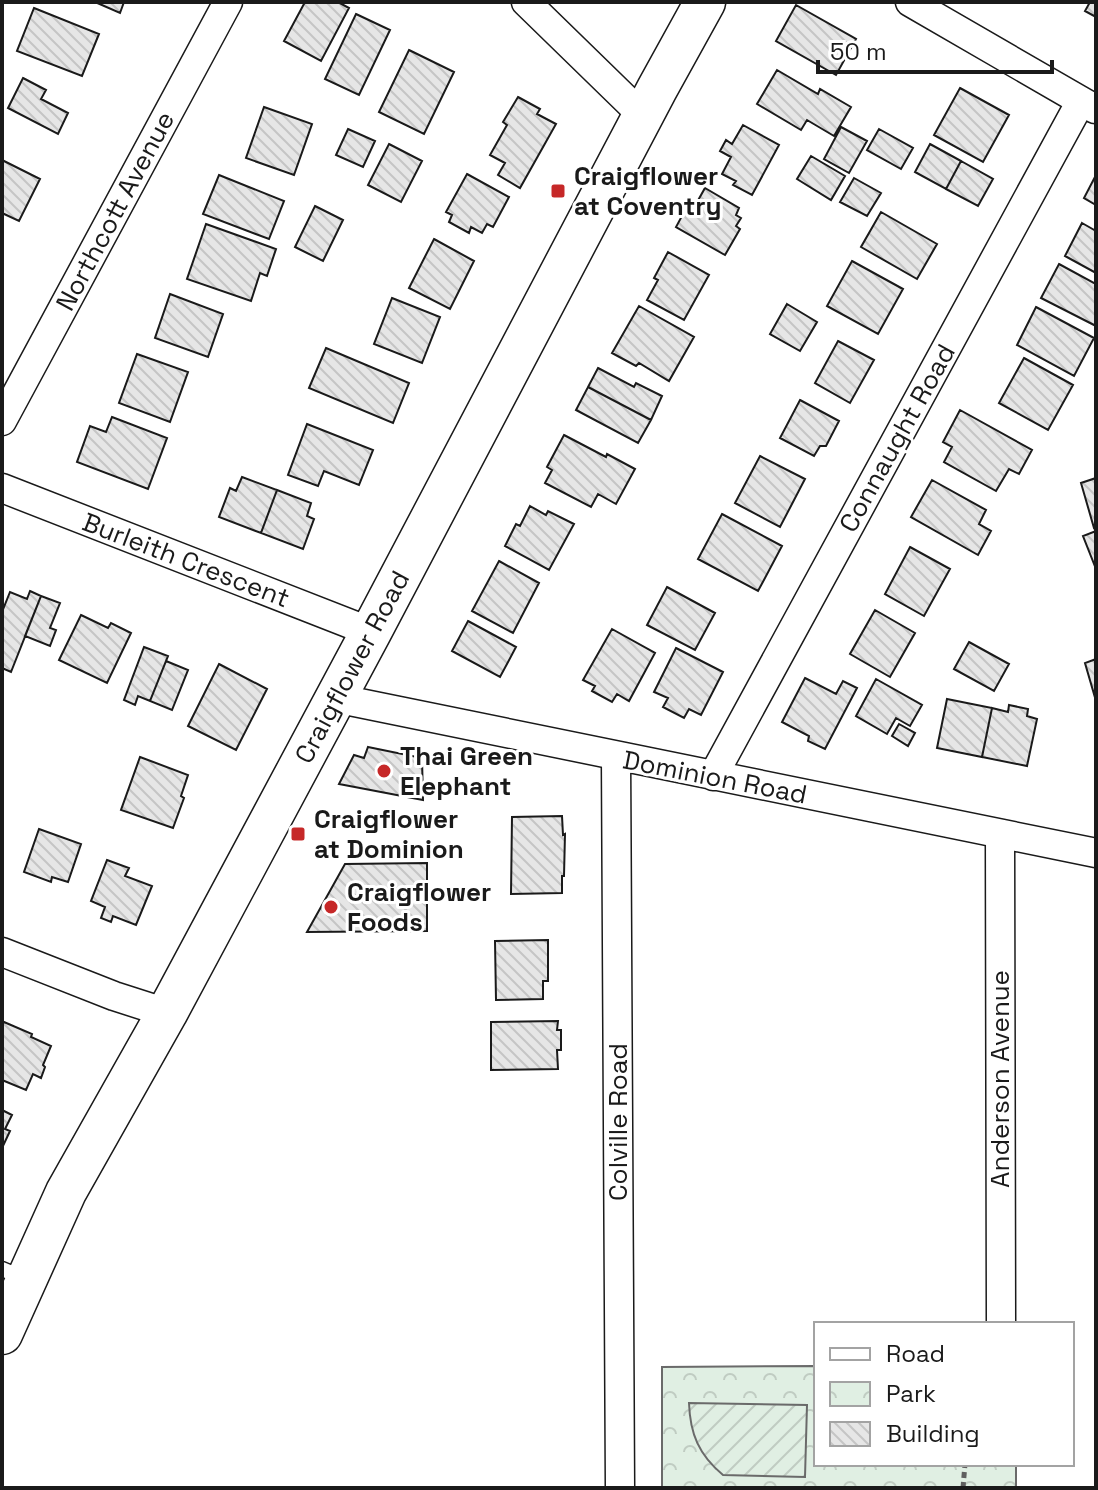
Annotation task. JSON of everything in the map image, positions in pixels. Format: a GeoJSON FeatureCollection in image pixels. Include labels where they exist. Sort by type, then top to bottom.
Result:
{"type":"FeatureCollection","features":[{"type":"Feature","properties":{"kind":"main road","name":"Craigflower Road"},"geometry":{"type":"LineString","coordinates":[[2,1334],[14,1274],[66,1192],[167,1013],[705,2]]}},
{"type":"Feature","properties":{"kind":"street","name":"Northcott Avenue"},"geometry":{"type":"LineString","coordinates":[[2,421],[228,2]]}},
{"type":"Feature","properties":{"kind":"street"},"geometry":{"type":"LineString","coordinates":[[526,2],[643,116]]}},
{"type":"Feature","properties":{"kind":"street"},"geometry":{"type":"LineString","coordinates":[[910,2],[1088,105]]}},
{"type":"Feature","properties":{"kind":"street","name":"Connaught Road"},"geometry":{"type":"LineString","coordinates":[[713,776],[1088,105]]}},
{"type":"Feature","properties":{"kind":"street","name":"Burleith Crescent"},"geometry":{"type":"LineString","coordinates":[[2,488],[371,632]]}},
{"type":"Feature","properties":{"kind":"street","name":"Dominion Road"},"geometry":{"type":"LineString","coordinates":[[335,698],[1096,853]]}},
{"type":"Feature","properties":{"kind":"street","name":"Colville Road"},"geometry":{"type":"LineString","coordinates":[[616,757],[620,1488]]}},
{"type":"Feature","properties":{"kind":"street","name":"Anderson Avenue"},"geometry":{"type":"LineString","coordinates":[[1000,834],[1001,1322]]}},
{"type":"Feature","properties":{"kind":"street"},"geometry":{"type":"LineString","coordinates":[[2,952],[114,996],[167,1013]]}},
{"type":"Feature","properties":{"kind":"path"},"geometry":{"type":"LineString","coordinates":[[963,1488],[965,1466]]}},
{"type":"Feature","properties":{"kind":"green space"},"geometry":{"type":"Polygon","coordinates":[[[814,1366],[814,1466],[1016,1466],[1016,1488],[662,1488],[662,1367],[814,1366]]]}},
{"type":"Feature","properties":{"kind":"green space"},"geometry":{"type":"Polygon","coordinates":[[[689,1403],[807,1405],[805,1477],[723,1475],[697,1443],[689,1403]]]}},
{"type":"Feature","properties":{"kind":"building"},"geometry":{"type":"Polygon","coordinates":[[[95,2],[124,2],[120,13],[95,2]]]}},
{"type":"Feature","properties":{"kind":"building"},"geometry":{"type":"Polygon","coordinates":[[[305,2],[338,2],[349,8],[321,61],[284,41],[305,2]]]}},
{"type":"Feature","properties":{"kind":"building"},"geometry":{"type":"Polygon","coordinates":[[[1090,2],[1096,2],[1096,17],[1085,11],[1090,2]]]}},
{"type":"Feature","properties":{"kind":"building"},"geometry":{"type":"Polygon","coordinates":[[[796,5],[856,39],[836,75],[776,41],[796,5]]]}},
{"type":"Feature","properties":{"kind":"building"},"geometry":{"type":"Polygon","coordinates":[[[34,8],[99,34],[82,76],[17,51],[34,8]]]}},
{"type":"Feature","properties":{"kind":"building"},"geometry":{"type":"Polygon","coordinates":[[[356,14],[390,30],[359,95],[325,79],[356,14]]]}},
{"type":"Feature","properties":{"kind":"building"},"geometry":{"type":"Polygon","coordinates":[[[409,50],[454,72],[424,134],[379,112],[409,50]]]}},
{"type":"Feature","properties":{"kind":"building"},"geometry":{"type":"Polygon","coordinates":[[[777,70],[818,94],[820,89],[851,107],[834,136],[807,120],[801,130],[757,104],[777,70]]]}},
{"type":"Feature","properties":{"kind":"building"},"geometry":{"type":"Polygon","coordinates":[[[23,78],[46,90],[41,99],[68,113],[58,134],[8,108],[23,78]]]}},
{"type":"Feature","properties":{"kind":"building"},"geometry":{"type":"Polygon","coordinates":[[[960,88],[1009,115],[983,162],[934,135],[960,88]]]}},
{"type":"Feature","properties":{"kind":"building"},"geometry":{"type":"Polygon","coordinates":[[[518,97],[540,109],[537,114],[556,124],[520,188],[498,175],[505,163],[490,155],[507,125],[503,122],[518,97]]]}},
{"type":"Feature","properties":{"kind":"building"},"geometry":{"type":"Polygon","coordinates":[[[264,107],[312,124],[294,175],[246,158],[264,107]]]}},
{"type":"Feature","properties":{"kind":"building"},"geometry":{"type":"Polygon","coordinates":[[[743,125],[779,145],[752,195],[733,185],[736,181],[722,174],[731,157],[720,151],[726,140],[732,144],[743,125]]]}},
{"type":"Feature","properties":{"kind":"building"},"geometry":{"type":"Polygon","coordinates":[[[841,127],[867,141],[849,173],[824,159],[841,127]]]}},
{"type":"Feature","properties":{"kind":"building"},"geometry":{"type":"Polygon","coordinates":[[[348,129],[375,141],[363,167],[336,155],[348,129]]]}},
{"type":"Feature","properties":{"kind":"building"},"geometry":{"type":"Polygon","coordinates":[[[879,129],[913,148],[901,169],[867,150],[879,129]]]}},
{"type":"Feature","properties":{"kind":"building"},"geometry":{"type":"Polygon","coordinates":[[[389,144],[422,161],[401,202],[368,185],[389,144]]]}},
{"type":"Feature","properties":{"kind":"building"},"geometry":{"type":"Polygon","coordinates":[[[930,144],[961,161],[946,189],[915,172],[930,144]]]}},
{"type":"Feature","properties":{"kind":"building"},"geometry":{"type":"Polygon","coordinates":[[[811,156],[845,176],[831,200],[797,179],[811,156]]]}},
{"type":"Feature","properties":{"kind":"building"},"geometry":{"type":"Polygon","coordinates":[[[2,160],[40,179],[19,221],[2,213],[2,160]]]}},
{"type":"Feature","properties":{"kind":"building"},"geometry":{"type":"Polygon","coordinates":[[[961,161],[993,179],[978,206],[946,189],[961,161]]]}},
{"type":"Feature","properties":{"kind":"building"},"geometry":{"type":"Polygon","coordinates":[[[467,174],[509,197],[493,227],[487,224],[482,233],[471,227],[469,233],[449,222],[452,215],[446,212],[467,174]]]}},
{"type":"Feature","properties":{"kind":"building"},"geometry":{"type":"Polygon","coordinates":[[[219,175],[284,201],[269,239],[203,214],[219,175]]]}},
{"type":"Feature","properties":{"kind":"building"},"geometry":{"type":"Polygon","coordinates":[[[1096,175],[1096,205],[1084,198],[1096,175]]]}},
{"type":"Feature","properties":{"kind":"building"},"geometry":{"type":"Polygon","coordinates":[[[854,178],[881,193],[867,216],[840,202],[854,178]]]}},
{"type":"Feature","properties":{"kind":"building"},"geometry":{"type":"Polygon","coordinates":[[[705,188],[739,208],[736,215],[741,218],[736,226],[740,229],[725,255],[676,227],[690,201],[696,204],[705,188]]]}},
{"type":"Feature","properties":{"kind":"building"},"geometry":{"type":"Polygon","coordinates":[[[315,206],[343,220],[323,261],[295,247],[315,206]]]}},
{"type":"Feature","properties":{"kind":"building"},"geometry":{"type":"Polygon","coordinates":[[[881,212],[937,244],[917,279],[861,247],[881,212]]]}},
{"type":"Feature","properties":{"kind":"building"},"geometry":{"type":"Polygon","coordinates":[[[1082,223],[1096,231],[1096,273],[1065,256],[1082,223]]]}},
{"type":"Feature","properties":{"kind":"building"},"geometry":{"type":"Polygon","coordinates":[[[206,224],[276,249],[267,276],[260,273],[251,301],[187,279],[206,224]]]}},
{"type":"Feature","properties":{"kind":"building"},"geometry":{"type":"Polygon","coordinates":[[[434,239],[474,261],[450,309],[409,288],[434,239]]]}},
{"type":"Feature","properties":{"kind":"building"},"geometry":{"type":"Polygon","coordinates":[[[668,252],[709,275],[684,320],[647,300],[658,280],[654,278],[668,252]]]}},
{"type":"Feature","properties":{"kind":"building"},"geometry":{"type":"Polygon","coordinates":[[[852,261],[903,289],[878,334],[827,306],[852,261]]]}},
{"type":"Feature","properties":{"kind":"building"},"geometry":{"type":"Polygon","coordinates":[[[1059,264],[1096,284],[1096,326],[1041,298],[1059,264]]]}},
{"type":"Feature","properties":{"kind":"building"},"geometry":{"type":"Polygon","coordinates":[[[170,294],[223,314],[208,357],[155,338],[170,294]]]}},
{"type":"Feature","properties":{"kind":"building"},"geometry":{"type":"Polygon","coordinates":[[[392,298],[440,317],[422,363],[374,344],[392,298]]]}},
{"type":"Feature","properties":{"kind":"building"},"geometry":{"type":"Polygon","coordinates":[[[787,304],[817,322],[800,351],[770,334],[787,304]]]}},
{"type":"Feature","properties":{"kind":"building"},"geometry":{"type":"Polygon","coordinates":[[[639,306],[694,337],[669,381],[639,363],[636,366],[612,353],[639,306]]]}},
{"type":"Feature","properties":{"kind":"building"},"geometry":{"type":"Polygon","coordinates":[[[1036,307],[1094,338],[1074,376],[1017,345],[1036,307]]]}},
{"type":"Feature","properties":{"kind":"building"},"geometry":{"type":"Polygon","coordinates":[[[838,341],[874,360],[850,403],[815,383],[838,341]]]}},
{"type":"Feature","properties":{"kind":"building"},"geometry":{"type":"Polygon","coordinates":[[[326,348],[409,383],[393,423],[309,388],[326,348]]]}},
{"type":"Feature","properties":{"kind":"building"},"geometry":{"type":"Polygon","coordinates":[[[137,354],[188,372],[170,422],[119,403],[137,354]]]}},
{"type":"Feature","properties":{"kind":"building"},"geometry":{"type":"Polygon","coordinates":[[[1024,358],[1073,385],[1048,430],[999,403],[1024,358]]]}},
{"type":"Feature","properties":{"kind":"building"},"geometry":{"type":"Polygon","coordinates":[[[598,368],[634,387],[636,383],[662,396],[651,420],[588,387],[598,368]]]}},
{"type":"Feature","properties":{"kind":"building"},"geometry":{"type":"Polygon","coordinates":[[[588,387],[651,420],[638,443],[576,410],[588,387]]]}},
{"type":"Feature","properties":{"kind":"building"},"geometry":{"type":"Polygon","coordinates":[[[800,400],[839,421],[826,446],[820,446],[814,456],[780,438],[800,400]]]}},
{"type":"Feature","properties":{"kind":"building"},"geometry":{"type":"Polygon","coordinates":[[[960,410],[1032,450],[1019,474],[1009,469],[996,491],[944,462],[952,447],[943,442],[960,410]]]}},
{"type":"Feature","properties":{"kind":"building"},"geometry":{"type":"Polygon","coordinates":[[[112,417],[167,438],[148,489],[77,462],[90,426],[106,432],[112,417]]]}},
{"type":"Feature","properties":{"kind":"building"},"geometry":{"type":"Polygon","coordinates":[[[307,424],[373,450],[359,485],[324,471],[318,486],[288,475],[307,424]]]}},
{"type":"Feature","properties":{"kind":"building"},"geometry":{"type":"Polygon","coordinates":[[[564,435],[635,469],[616,504],[598,494],[591,507],[545,483],[552,470],[547,467],[564,435]]]}},
{"type":"Feature","properties":{"kind":"building"},"geometry":{"type":"Polygon","coordinates":[[[760,456],[805,479],[780,527],[735,503],[760,456]]]}},
{"type":"Feature","properties":{"kind":"building"},"geometry":{"type":"Polygon","coordinates":[[[242,477],[277,490],[261,533],[219,517],[230,488],[236,491],[242,477]]]}},
{"type":"Feature","properties":{"kind":"building"},"geometry":{"type":"Polygon","coordinates":[[[1096,478],[1096,527],[1094,528],[1081,483],[1096,478]]]}},
{"type":"Feature","properties":{"kind":"building"},"geometry":{"type":"Polygon","coordinates":[[[932,480],[986,510],[979,524],[991,531],[978,555],[911,517],[932,480]]]}},
{"type":"Feature","properties":{"kind":"building"},"geometry":{"type":"Polygon","coordinates":[[[277,490],[311,503],[307,516],[314,519],[303,549],[261,533],[277,490]]]}},
{"type":"Feature","properties":{"kind":"building"},"geometry":{"type":"Polygon","coordinates":[[[530,506],[574,524],[549,570],[505,546],[530,506]]]}},
{"type":"Feature","properties":{"kind":"building"},"geometry":{"type":"Polygon","coordinates":[[[722,514],[782,546],[758,591],[698,559],[722,514]]]}},
{"type":"Feature","properties":{"kind":"building"},"geometry":{"type":"Polygon","coordinates":[[[1096,531],[1096,569],[1083,536],[1096,531]]]}},
{"type":"Feature","properties":{"kind":"building"},"geometry":{"type":"Polygon","coordinates":[[[910,547],[950,569],[924,616],[885,594],[910,547]]]}},
{"type":"Feature","properties":{"kind":"building"},"geometry":{"type":"Polygon","coordinates":[[[499,561],[539,583],[513,633],[472,611],[499,561]]]}},
{"type":"Feature","properties":{"kind":"building"},"geometry":{"type":"Polygon","coordinates":[[[667,587],[715,613],[695,650],[647,625],[667,587]]]}},
{"type":"Feature","properties":{"kind":"building"},"geometry":{"type":"Polygon","coordinates":[[[30,591],[41,596],[11,672],[2,668],[2,612],[10,592],[27,599],[30,591]]]}},
{"type":"Feature","properties":{"kind":"building"},"geometry":{"type":"Polygon","coordinates":[[[41,596],[60,603],[50,628],[56,630],[50,646],[25,636],[41,596]]]}},
{"type":"Feature","properties":{"kind":"building"},"geometry":{"type":"Polygon","coordinates":[[[875,610],[915,633],[890,677],[850,654],[875,610]]]}},
{"type":"Feature","properties":{"kind":"building"},"geometry":{"type":"Polygon","coordinates":[[[81,615],[108,628],[111,623],[131,633],[107,683],[59,660],[81,615]]]}},
{"type":"Feature","properties":{"kind":"building"},"geometry":{"type":"Polygon","coordinates":[[[468,621],[516,647],[500,677],[452,651],[468,621]]]}},
{"type":"Feature","properties":{"kind":"building"},"geometry":{"type":"Polygon","coordinates":[[[612,629],[655,653],[629,701],[617,694],[612,702],[592,691],[595,686],[583,680],[612,629]]]}},
{"type":"Feature","properties":{"kind":"building"},"geometry":{"type":"Polygon","coordinates":[[[969,642],[1009,664],[994,691],[954,669],[969,642]]]}},
{"type":"Feature","properties":{"kind":"building"},"geometry":{"type":"Polygon","coordinates":[[[144,647],[168,656],[150,701],[138,696],[135,705],[124,700],[144,647]]]}},
{"type":"Feature","properties":{"kind":"building"},"geometry":{"type":"Polygon","coordinates":[[[676,648],[723,672],[701,715],[689,709],[684,718],[663,707],[668,698],[654,692],[676,648]]]}},
{"type":"Feature","properties":{"kind":"building"},"geometry":{"type":"Polygon","coordinates":[[[1096,659],[1096,701],[1085,663],[1096,659]]]}},
{"type":"Feature","properties":{"kind":"building"},"geometry":{"type":"Polygon","coordinates":[[[166,661],[188,670],[172,710],[150,701],[166,661]]]}},
{"type":"Feature","properties":{"kind":"building"},"geometry":{"type":"Polygon","coordinates":[[[219,664],[267,689],[236,750],[188,726],[219,664]]]}},
{"type":"Feature","properties":{"kind":"building"},"geometry":{"type":"Polygon","coordinates":[[[805,678],[836,694],[843,681],[857,688],[825,749],[808,741],[809,736],[782,722],[805,678]]]}},
{"type":"Feature","properties":{"kind":"building"},"geometry":{"type":"Polygon","coordinates":[[[876,679],[922,705],[910,726],[896,718],[887,734],[856,716],[876,679]]]}},
{"type":"Feature","properties":{"kind":"building"},"geometry":{"type":"Polygon","coordinates":[[[947,699],[992,708],[982,757],[937,748],[947,699]]]}},
{"type":"Feature","properties":{"kind":"building"},"geometry":{"type":"Polygon","coordinates":[[[1009,705],[1028,709],[1027,716],[1037,719],[1027,766],[982,757],[992,708],[1008,712],[1009,705]]]}},
{"type":"Feature","properties":{"kind":"building"},"geometry":{"type":"Polygon","coordinates":[[[899,724],[915,733],[908,746],[892,736],[899,724]]]}},
{"type":"Feature","properties":{"kind":"building","name":"Thai Green Elephant"},"geometry":{"type":"Polygon","coordinates":[[[368,747],[422,758],[423,800],[339,784],[354,755],[364,758],[368,747]]]}},
{"type":"Feature","properties":{"kind":"building"},"geometry":{"type":"Polygon","coordinates":[[[140,757],[188,775],[181,796],[184,798],[173,828],[121,810],[140,757]]]}},
{"type":"Feature","properties":{"kind":"building"},"geometry":{"type":"Polygon","coordinates":[[[562,816],[565,834],[562,893],[511,894],[512,817],[562,816]]]}},
{"type":"Feature","properties":{"kind":"building"},"geometry":{"type":"Polygon","coordinates":[[[39,829],[81,844],[68,882],[52,877],[51,882],[24,872],[39,829]]]}},
{"type":"Feature","properties":{"kind":"building"},"geometry":{"type":"Polygon","coordinates":[[[107,860],[129,868],[125,876],[152,886],[136,925],[113,916],[111,922],[101,918],[105,907],[91,901],[107,860]]]}},
{"type":"Feature","properties":{"kind":"building"},"geometry":{"type":"Polygon","coordinates":[[[427,863],[427,931],[307,932],[345,864],[427,863]]]}},
{"type":"Feature","properties":{"kind":"building"},"geometry":{"type":"Polygon","coordinates":[[[548,940],[548,981],[543,981],[543,999],[496,1000],[495,941],[548,940]]]}},
{"type":"Feature","properties":{"kind":"building"},"geometry":{"type":"Polygon","coordinates":[[[558,1021],[561,1050],[557,1050],[558,1069],[491,1070],[491,1022],[558,1021]]]}},
{"type":"Feature","properties":{"kind":"building"},"geometry":{"type":"Polygon","coordinates":[[[4,1022],[51,1046],[41,1078],[33,1074],[26,1090],[2,1080],[4,1022]]]}},
{"type":"Feature","properties":{"kind":"building"},"geometry":{"type":"Polygon","coordinates":[[[2,1110],[12,1115],[5,1129],[10,1131],[2,1148],[2,1110]]]}},
{"type":"Feature","properties":{"kind":"place","name":"Craigflower at Coventry"},"geometry":{"type":"Point","coordinates":[558,191]}},
{"type":"Feature","properties":{"kind":"place","name":"Thai Green Elephant"},"geometry":{"type":"Point","coordinates":[384,771]}},
{"type":"Feature","properties":{"kind":"place","name":"Craigflower at Dominion"},"geometry":{"type":"Point","coordinates":[298,834]}},
{"type":"Feature","properties":{"kind":"place","name":"Craigflower Foods"},"geometry":{"type":"Point","coordinates":[331,907]}}]}
